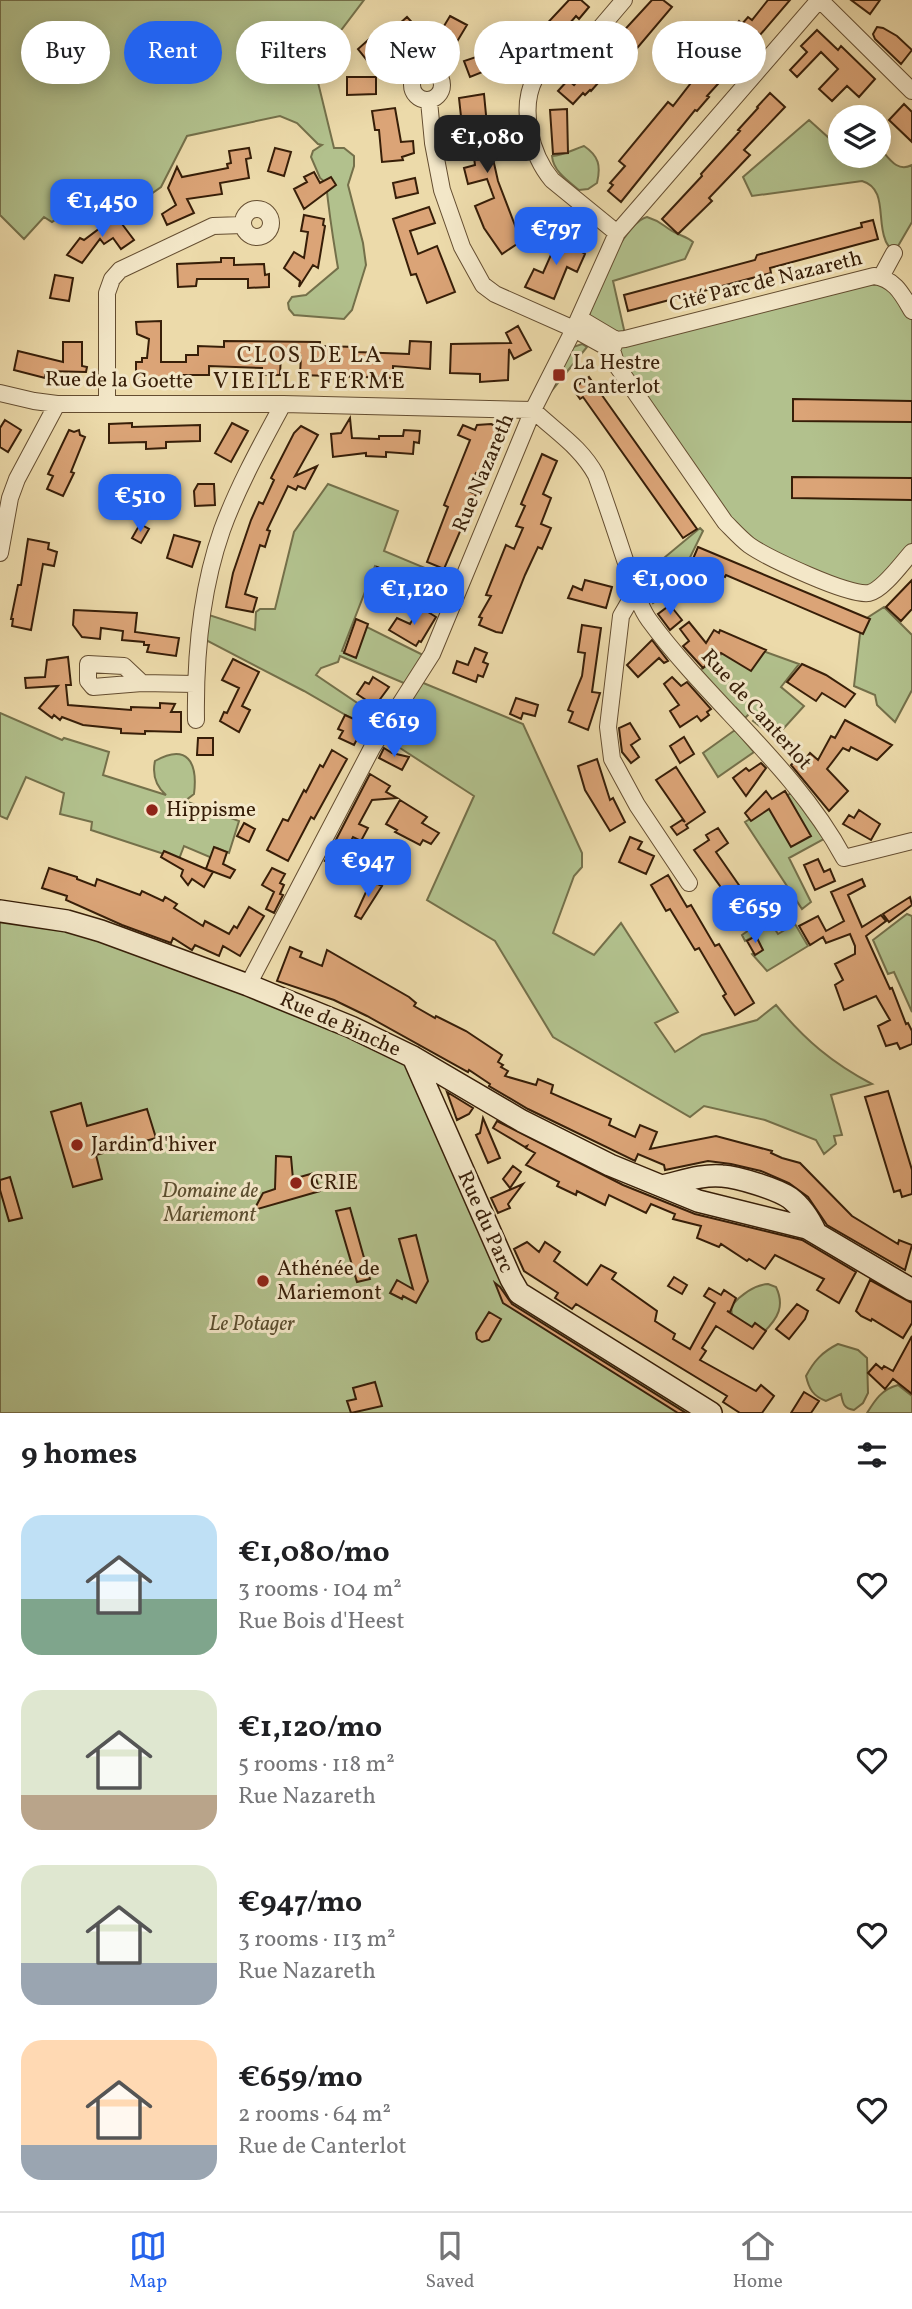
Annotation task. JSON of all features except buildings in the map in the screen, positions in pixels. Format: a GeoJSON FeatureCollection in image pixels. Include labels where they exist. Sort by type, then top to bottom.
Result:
{"type":"FeatureCollection","features":[{"type":"Feature","properties":{"kind":"street"},"geometry":{"type":"LineString","coordinates":[[617,233],[544,171],[533,145],[528,105],[530,88],[535,78],[601,27],[624,0]]}},
{"type":"Feature","properties":{"kind":"street"},"geometry":{"type":"LineString","coordinates":[[819,0],[912,91]]}},
{"type":"Feature","properties":{"kind":"street","name":"Rue Nazareth"},"geometry":{"type":"LineString","coordinates":[[248,985],[372,748],[432,654],[533,410],[617,233],[819,0]]}},
{"type":"Feature","properties":{"kind":"street"},"geometry":{"type":"LineString","coordinates":[[429,101],[433,144],[442,190],[462,247],[483,285],[495,294],[576,323],[614,345],[617,366],[724,520],[746,543],[758,551],[857,593],[877,589],[912,552]]}},
{"type":"Feature","properties":{"kind":"street"},"geometry":{"type":"LineString","coordinates":[[107,402],[107,293],[112,279],[120,270],[213,226],[243,225]]}},
{"type":"Feature","properties":{"kind":"street"},"geometry":{"type":"LineString","coordinates":[[881,277],[894,253]]}},
{"type":"Feature","properties":{"kind":"street","name":"Cité Parc de Nazareth"},"geometry":{"type":"LineString","coordinates":[[614,345],[864,277],[881,277],[892,282],[901,291],[912,311]]}},
{"type":"Feature","properties":{"kind":"street","name":"Rue de la Goette"},"geometry":{"type":"LineString","coordinates":[[0,393],[58,404],[283,404],[533,410]]}},
{"type":"Feature","properties":{"kind":"street"},"geometry":{"type":"LineString","coordinates":[[0,553],[10,498],[17,480],[58,404]]}},
{"type":"Feature","properties":{"kind":"street"},"geometry":{"type":"LineString","coordinates":[[196,720],[198,645],[208,582],[222,531],[242,482],[283,404]]}},
{"type":"Feature","properties":{"kind":"street","name":"Rue de Canterlot"},"geometry":{"type":"LineString","coordinates":[[533,410],[568,440],[589,463],[606,502],[635,592],[647,618],[733,719],[797,787],[831,834],[844,858],[912,841]]}},
{"type":"Feature","properties":{"kind":"street"},"geometry":{"type":"LineString","coordinates":[[635,592],[621,616],[608,727],[612,759],[638,805],[689,883]]}},
{"type":"Feature","properties":{"kind":"street"},"geometry":{"type":"LineString","coordinates":[[142,683],[195,684]]}},
{"type":"Feature","properties":{"kind":"street","name":"Rue de Binche"},"geometry":{"type":"LineString","coordinates":[[0,911],[67,921],[248,985],[331,1018],[413,1057],[531,1126],[610,1165],[704,1203],[807,1228],[912,1290]]}},
{"type":"Feature","properties":{"kind":"street","name":"Rue du Parc"},"geometry":{"type":"LineString","coordinates":[[413,1057],[519,1293],[711,1413]]}},
{"type":"Feature","properties":{"kind":"street","name":"Rue de Binche"},"geometry":{"type":"LineString","coordinates":[[662,1186],[700,1177],[721,1176],[754,1184],[789,1198],[810,1219],[816,1233]]}},
{"type":"Feature","properties":{"kind":"green space"},"geometry":{"type":"Polygon","coordinates":[[[0,0],[364,0],[348,21],[236,21],[236,84],[318,84],[334,148],[344,148],[354,156],[348,185],[366,265],[352,310],[344,319],[294,315],[289,309],[288,303],[292,297],[306,295],[338,268],[326,183],[320,178],[311,157],[313,151],[322,145],[297,123],[280,116],[187,136],[161,187],[120,216],[93,184],[79,192],[58,218],[52,222],[44,217],[24,239],[0,215],[0,0]]]}},
{"type":"Feature","properties":{"kind":"green space"},"geometry":{"type":"Polygon","coordinates":[[[809,120],[828,137],[828,168],[891,168],[891,161],[902,167],[912,165],[912,222],[894,253],[883,231],[878,197],[870,185],[862,181],[752,196],[743,177],[809,120]]]}},
{"type":"Feature","properties":{"kind":"green space"},"geometry":{"type":"Polygon","coordinates":[[[584,146],[596,158],[599,166],[598,177],[597,183],[588,189],[579,190],[558,171],[552,156],[584,146]]]}},
{"type":"Feature","properties":{"kind":"green space"},"geometry":{"type":"Polygon","coordinates":[[[647,217],[693,242],[685,259],[613,281],[625,334],[615,336],[592,321],[590,305],[605,269],[622,241],[639,221],[647,217]]]}},
{"type":"Feature","properties":{"kind":"green space"},"geometry":{"type":"Polygon","coordinates":[[[872,274],[912,314],[912,554],[870,594],[746,543],[613,359],[627,339],[872,274]]]}},
{"type":"Feature","properties":{"kind":"green space"},"geometry":{"type":"Polygon","coordinates":[[[582,344],[587,347],[549,394],[567,349],[582,344]]]}},
{"type":"Feature","properties":{"kind":"green space"},"geometry":{"type":"Polygon","coordinates":[[[328,484],[398,511],[384,551],[461,583],[454,600],[375,566],[342,651],[351,654],[363,625],[429,658],[416,680],[523,724],[582,853],[582,867],[574,876],[553,933],[594,955],[621,923],[678,1012],[655,1023],[675,1052],[702,1035],[757,1020],[776,1005],[820,1050],[872,1084],[831,1095],[842,1135],[834,1136],[836,1144],[824,1154],[816,1140],[765,1120],[704,1106],[690,1117],[553,1037],[495,941],[427,900],[474,796],[380,735],[304,691],[200,637],[203,613],[255,630],[256,612],[260,609],[275,609],[294,532],[328,484]],[[340,656],[338,662],[321,668],[316,675],[387,723],[411,686],[340,656]]]}},
{"type":"Feature","properties":{"kind":"green space"},"geometry":{"type":"Polygon","coordinates":[[[700,528],[703,531],[675,588],[653,603],[641,577],[700,528]]]}},
{"type":"Feature","properties":{"kind":"green space"},"geometry":{"type":"Polygon","coordinates":[[[884,607],[912,635],[912,690],[895,722],[877,705],[875,695],[854,686],[860,634],[867,618],[884,607]]]}},
{"type":"Feature","properties":{"kind":"green space"},"geometry":{"type":"Polygon","coordinates":[[[731,647],[763,651],[799,664],[781,687],[804,706],[775,738],[753,721],[756,718],[750,713],[745,718],[736,708],[729,714],[695,674],[731,647]]]}},
{"type":"Feature","properties":{"kind":"green space"},"geometry":{"type":"Polygon","coordinates":[[[0,713],[62,740],[64,738],[109,752],[103,775],[166,795],[156,780],[155,761],[175,754],[182,755],[192,765],[195,783],[194,794],[185,801],[239,821],[229,853],[217,848],[212,858],[184,846],[179,859],[91,830],[92,822],[60,814],[64,793],[26,777],[7,819],[0,816],[0,713]]]}},
{"type":"Feature","properties":{"kind":"green space"},"geometry":{"type":"Polygon","coordinates":[[[735,730],[754,752],[718,777],[703,753],[735,730]]]}},
{"type":"Feature","properties":{"kind":"green space"},"geometry":{"type":"Polygon","coordinates":[[[791,793],[824,839],[789,858],[811,902],[802,909],[745,822],[791,793]]]}},
{"type":"Feature","properties":{"kind":"green space"},"geometry":{"type":"Polygon","coordinates":[[[907,914],[912,916],[912,1012],[894,972],[888,974],[873,940],[907,914]]]}},
{"type":"Feature","properties":{"kind":"green space","name":"Domaine de Mariemont"},"geometry":{"type":"Polygon","coordinates":[[[0,917],[61,926],[245,992],[407,1062],[503,1281],[700,1413],[0,1413],[0,917]]]}},
{"type":"Feature","properties":{"kind":"green space"},"geometry":{"type":"Polygon","coordinates":[[[767,917],[778,934],[795,924],[808,946],[767,971],[752,954],[760,950],[753,937],[745,941],[742,935],[767,917]]]}},
{"type":"Feature","properties":{"kind":"green space"},"geometry":{"type":"Polygon","coordinates":[[[768,1284],[776,1287],[779,1294],[779,1311],[764,1332],[753,1333],[732,1316],[731,1306],[748,1291],[768,1284]]]}},
{"type":"Feature","properties":{"kind":"green space"},"geometry":{"type":"Polygon","coordinates":[[[838,1344],[858,1350],[867,1358],[868,1393],[863,1403],[854,1410],[846,1406],[841,1394],[826,1401],[818,1397],[810,1388],[806,1376],[819,1357],[838,1344]]]}},
{"type":"Feature","properties":{"kind":"green space"},"geometry":{"type":"Polygon","coordinates":[[[898,1385],[912,1396],[912,1413],[867,1413],[883,1392],[898,1385]]]}},
{"type":"Feature","properties":{"kind":"place","name":"La Hestre Canterlot"},"geometry":{"type":"Point","coordinates":[559,375]}},
{"type":"Feature","properties":{"kind":"place","name":"Hippisme"},"geometry":{"type":"Point","coordinates":[152,810]}},
{"type":"Feature","properties":{"kind":"place","name":"Jardin d'hiver"},"geometry":{"type":"Point","coordinates":[77,1145]}},
{"type":"Feature","properties":{"kind":"place","name":"CRIE"},"geometry":{"type":"Point","coordinates":[296,1183]}},
{"type":"Feature","properties":{"kind":"place","name":"Athénée de Mariemont"},"geometry":{"type":"Point","coordinates":[263,1281]}},
{"type":"Feature","properties":{"kind":"district","name":"CLOS DE LA VIEILLE FERME"},"geometry":{"type":"Point","coordinates":[310,369]}},
{"type":"Feature","properties":{"kind":"park label","name":"Le Potager"},"geometry":{"type":"Point","coordinates":[252,1324]}}]}
